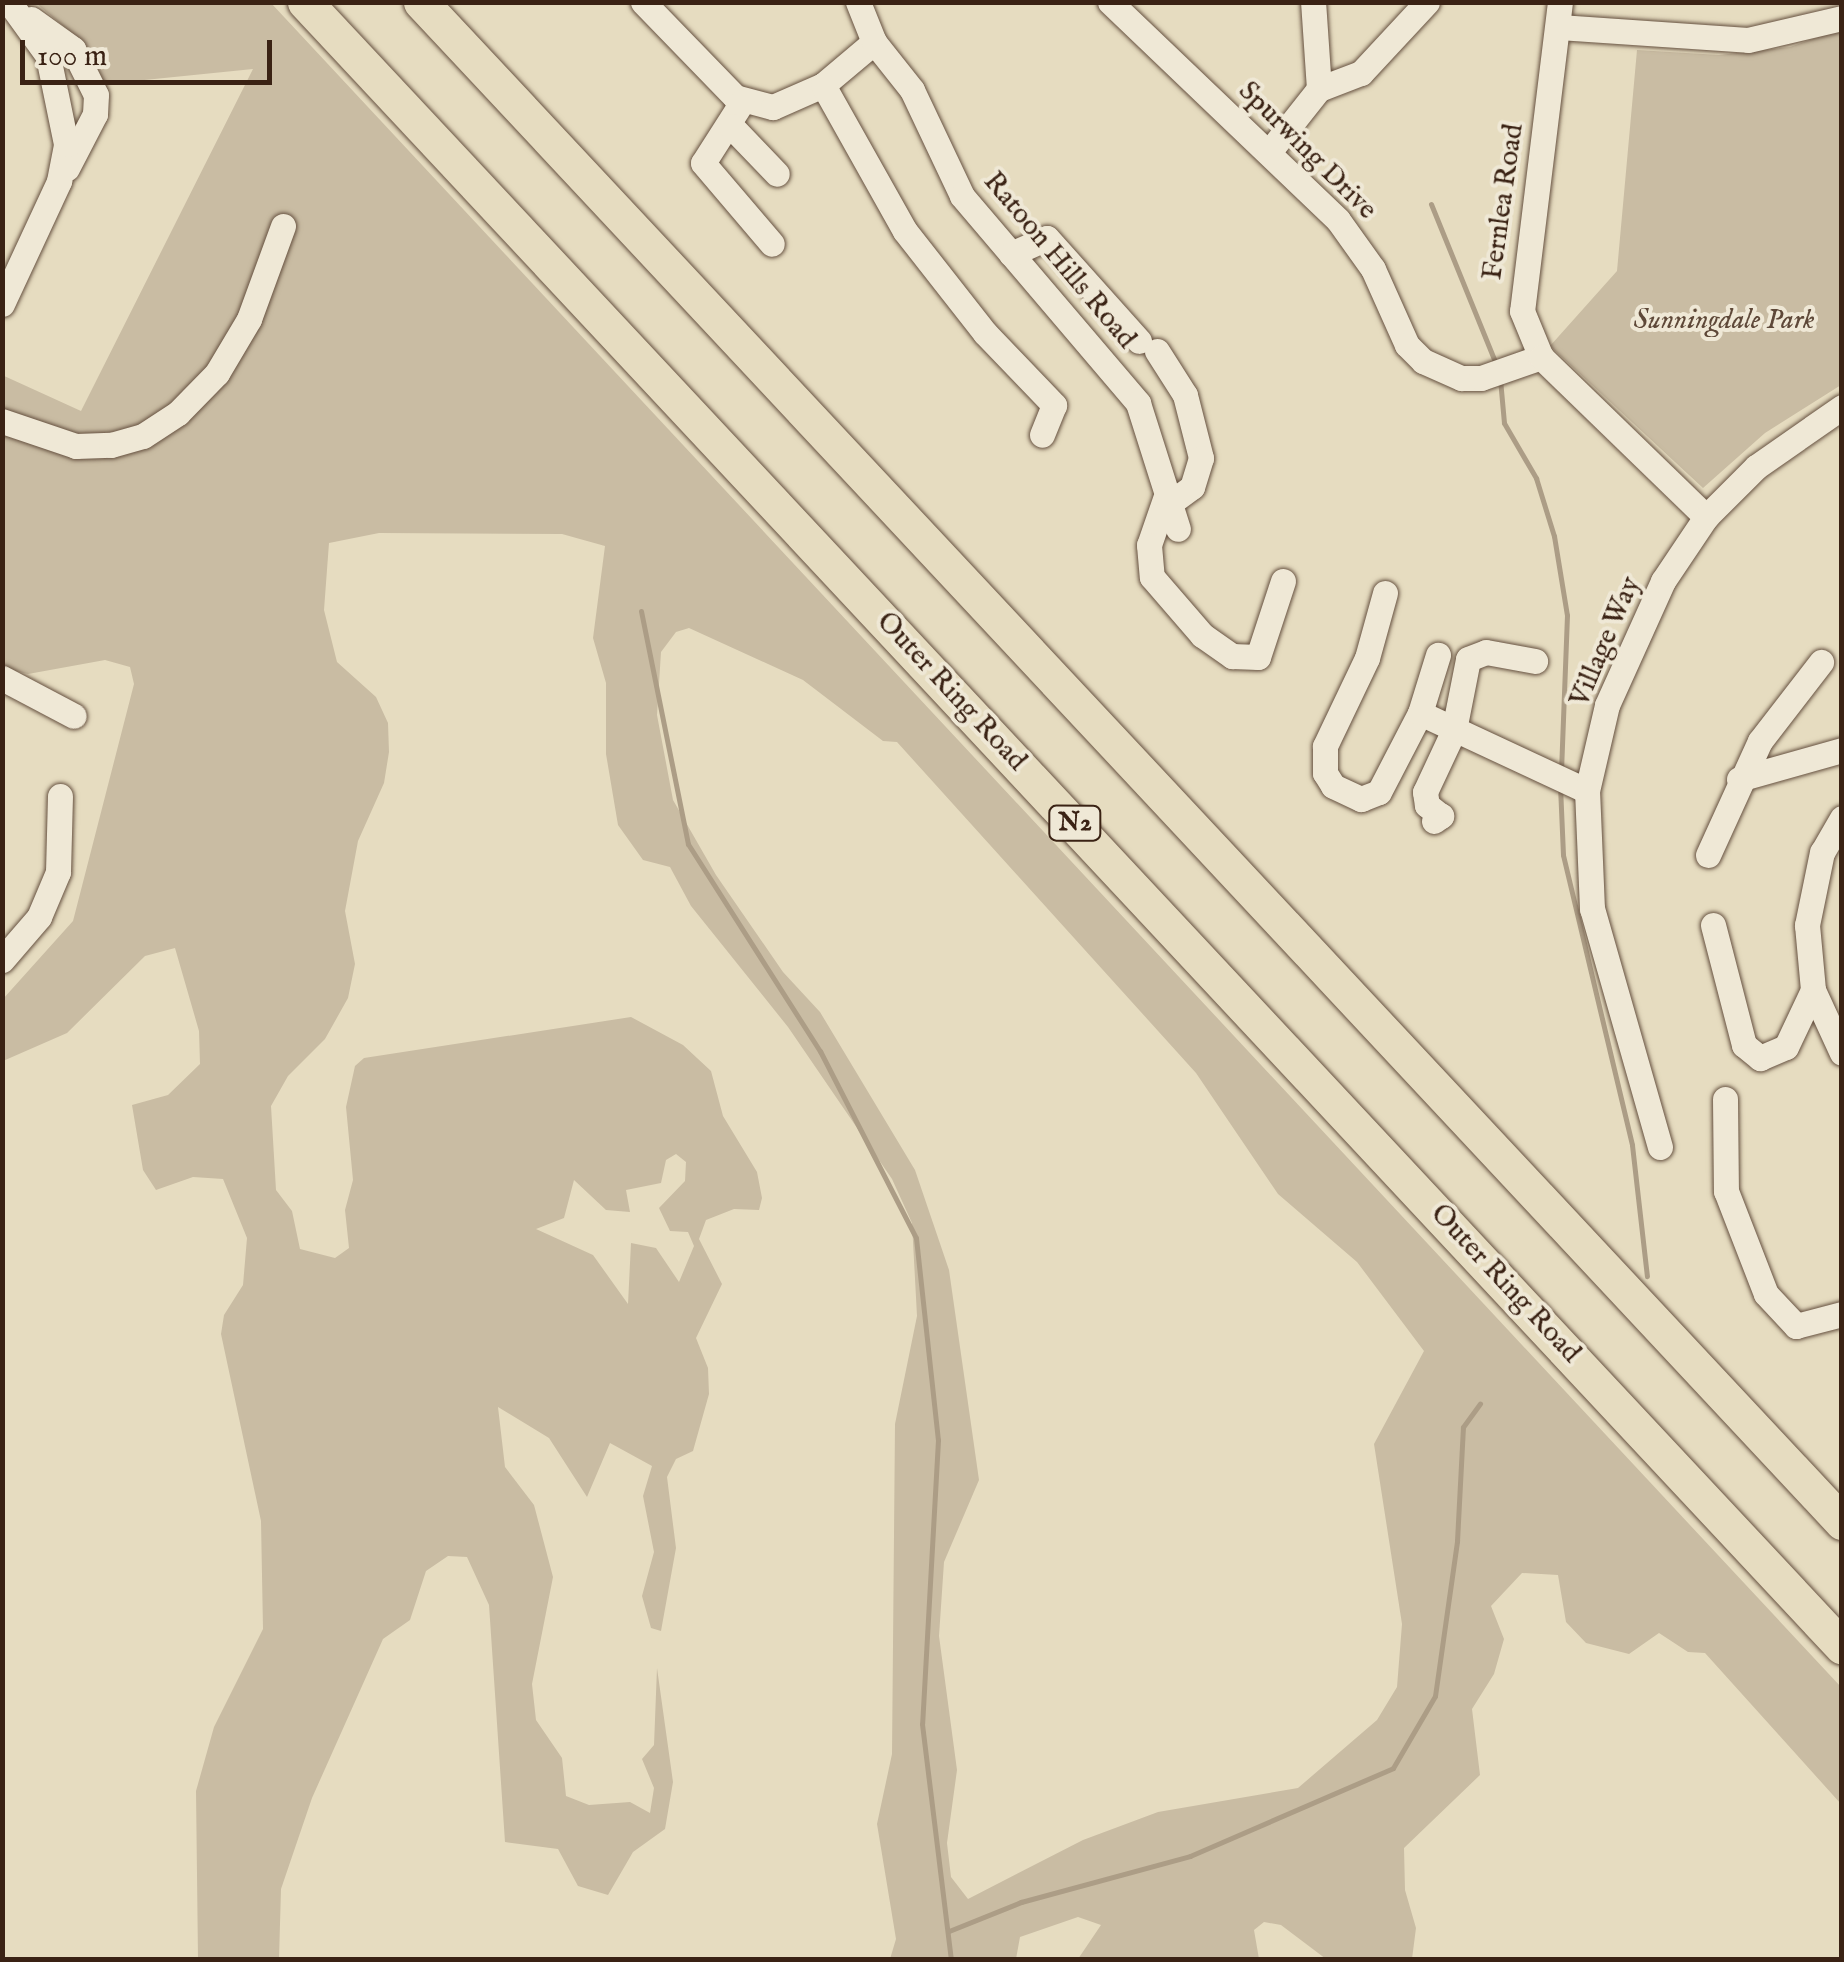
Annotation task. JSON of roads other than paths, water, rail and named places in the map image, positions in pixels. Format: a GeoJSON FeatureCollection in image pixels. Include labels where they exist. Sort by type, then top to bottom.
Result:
{"type":"FeatureCollection","features":[{"type":"Feature","properties":{"kind":"highway","name":"Outer Ring Road"},"geometry":{"type":"LineString","coordinates":[[305,2],[1842,1647]]}},
{"type":"Feature","properties":{"kind":"highway"},"geometry":{"type":"LineString","coordinates":[[421,2],[1842,1522]]}},
{"type":"Feature","properties":{"kind":"street"},"geometry":{"type":"LineString","coordinates":[[644,2],[742,102],[792,104],[824,85],[874,42]]}},
{"type":"Feature","properties":{"kind":"street","name":"Ratoon Hills Road"},"geometry":{"type":"LineString","coordinates":[[858,2],[874,42],[912,90],[962,196],[1138,404],[1178,529]]}},
{"type":"Feature","properties":{"kind":"street","name":"Spurwing Drive"},"geometry":{"type":"LineString","coordinates":[[1110,2],[1269,152],[1358,244],[1393,322],[1423,361],[1460,378],[1481,378],[1541,357]]}},
{"type":"Feature","properties":{"kind":"street"},"geometry":{"type":"LineString","coordinates":[[1313,2],[1319,89]]}},
{"type":"Feature","properties":{"kind":"street"},"geometry":{"type":"LineString","coordinates":[[1269,152],[1319,89],[1361,73],[1427,2]]}},
{"type":"Feature","properties":{"kind":"street"},"geometry":{"type":"LineString","coordinates":[[11,5],[36,36],[58,82],[66,144],[59,182]]}},
{"type":"Feature","properties":{"kind":"street"},"geometry":{"type":"LineString","coordinates":[[2,304],[59,182],[96,114],[92,77],[73,49],[11,5]]}},
{"type":"Feature","properties":{"kind":"street"},"geometry":{"type":"LineString","coordinates":[[1560,15],[1735,40],[1842,18]]}},
{"type":"Feature","properties":{"kind":"street","name":"Fernlea Road"},"geometry":{"type":"LineString","coordinates":[[1560,15],[1520,284],[1522,312],[1541,357],[1706,517]]}},
{"type":"Feature","properties":{"kind":"street"},"geometry":{"type":"LineString","coordinates":[[824,85],[905,231],[984,333],[1054,405],[1042,435]]}},
{"type":"Feature","properties":{"kind":"street"},"geometry":{"type":"LineString","coordinates":[[742,102],[731,126],[702,162],[772,244]]}},
{"type":"Feature","properties":{"kind":"street"},"geometry":{"type":"LineString","coordinates":[[731,126],[777,174]]}},
{"type":"Feature","properties":{"kind":"street"},"geometry":{"type":"LineString","coordinates":[[2,421],[76,446],[111,446],[142,436],[178,413],[218,374],[248,318],[283,226]]}},
{"type":"Feature","properties":{"kind":"street"},"geometry":{"type":"LineString","coordinates":[[1011,254],[1048,238],[1148,346],[1185,396],[1201,458],[1192,487],[1168,498],[1149,545],[1152,577],[1202,635],[1232,656],[1258,657],[1283,581]]}},
{"type":"Feature","properties":{"kind":"street","name":"Village Way"},"geometry":{"type":"LineString","coordinates":[[1660,1148],[1592,909],[1587,792],[1608,705],[1628,651],[1663,581],[1706,517],[1756,467],[1842,407]]}},
{"type":"Feature","properties":{"kind":"street"},"geometry":{"type":"LineString","coordinates":[[1386,593],[1367,658],[1324,746],[1325,774],[1333,786],[1361,799],[1380,792],[1420,714],[1438,655]]}},
{"type":"Feature","properties":{"kind":"street"},"geometry":{"type":"LineString","coordinates":[[1434,821],[1441,816],[1427,805],[1425,792],[1454,730],[1468,659],[1486,652],[1535,660]]}},
{"type":"Feature","properties":{"kind":"street"},"geometry":{"type":"LineString","coordinates":[[1708,854],[1738,779],[1787,701],[1821,662]]}},
{"type":"Feature","properties":{"kind":"street"},"geometry":{"type":"LineString","coordinates":[[2,678],[74,716]]}},
{"type":"Feature","properties":{"kind":"street"},"geometry":{"type":"LineString","coordinates":[[1420,714],[1587,792]]}},
{"type":"Feature","properties":{"kind":"street"},"geometry":{"type":"LineString","coordinates":[[1738,779],[1842,750]]}},
{"type":"Feature","properties":{"kind":"street"},"geometry":{"type":"LineString","coordinates":[[2,960],[39,917],[58,872],[60,796]]}},
{"type":"Feature","properties":{"kind":"street"},"geometry":{"type":"LineString","coordinates":[[1842,818],[1812,890],[1813,990],[1842,1053]]}},
{"type":"Feature","properties":{"kind":"street"},"geometry":{"type":"LineString","coordinates":[[1713,925],[1744,1044],[1760,1058],[1786,1047],[1813,990]]}},
{"type":"Feature","properties":{"kind":"street"},"geometry":{"type":"LineString","coordinates":[[1725,1099],[1726,1191],[1766,1294],[1796,1326],[1842,1314]]}},
{"type":"Feature","properties":{"kind":"waterway"},"geometry":{"type":"LineString","coordinates":[[1431,204],[1496,364]]}},
{"type":"Feature","properties":{"kind":"waterway"},"geometry":{"type":"LineString","coordinates":[[1500,379],[1504,423],[1536,478],[1554,536],[1567,615],[1561,770]]}},
{"type":"Feature","properties":{"kind":"waterway"},"geometry":{"type":"LineString","coordinates":[[641,611],[688,844],[820,1051],[916,1238],[938,1440],[922,1724],[951,1960]]}},
{"type":"Feature","properties":{"kind":"waterway"},"geometry":{"type":"LineString","coordinates":[[1560,786],[1563,855],[1632,1145],[1647,1276]]}},
{"type":"Feature","properties":{"kind":"waterway"},"geometry":{"type":"LineString","coordinates":[[949,1931],[1021,1902],[1190,1856],[1393,1768],[1435,1696],[1457,1541],[1463,1427],[1480,1404]]}},
{"type":"Feature","properties":{"kind":"park label","name":"Sunningdale Park"},"geometry":{"type":"Point","coordinates":[1724,321]}}]}
